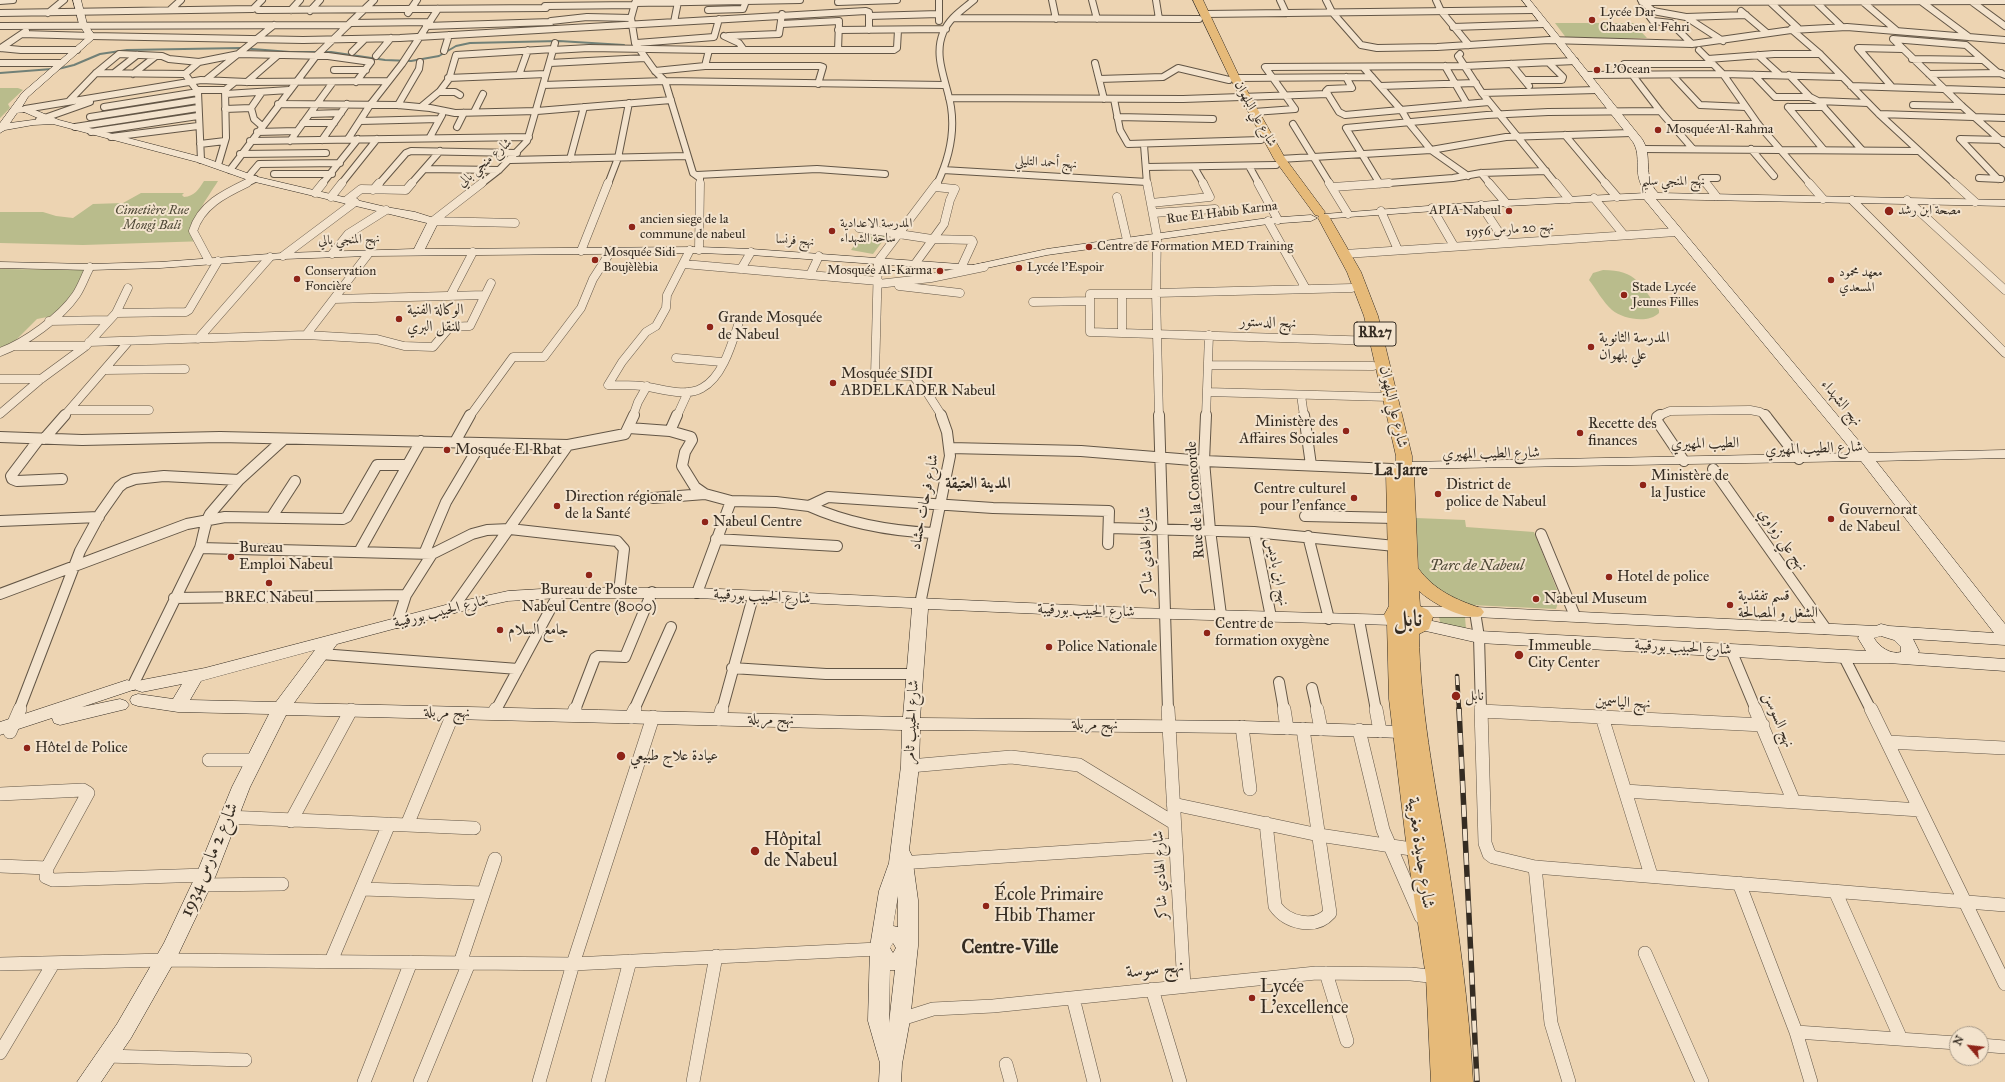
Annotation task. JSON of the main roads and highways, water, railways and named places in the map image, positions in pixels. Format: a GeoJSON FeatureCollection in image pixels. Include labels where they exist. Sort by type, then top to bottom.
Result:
{"type":"FeatureCollection","features":[{"type":"Feature","properties":{"kind":"main road","name":"RR27"},"geometry":{"type":"LineString","coordinates":[[1191,0],[1202,16]]}},
{"type":"Feature","properties":{"kind":"main road","name":"RR27"},"geometry":{"type":"LineString","coordinates":[[1198,0],[1202,16]]}},
{"type":"Feature","properties":{"kind":"main road","name":"شارع علي البلهوان"},"geometry":{"type":"LineString","coordinates":[[1202,16],[1242,97],[1261,140],[1345,254],[1361,288],[1371,316],[1373,366],[1404,456],[1395,518],[1395,546],[1398,606],[1407,619]]}},
{"type":"Feature","properties":{"kind":"main road","name":"شارع علي البلهوان"},"geometry":{"type":"LineString","coordinates":[[1242,97],[1254,112],[1278,162]]}},
{"type":"Feature","properties":{"kind":"main road","name":"شارع علي البلهوان"},"geometry":{"type":"LineString","coordinates":[[1316,216],[1343,267],[1372,341],[1384,397]]}},
{"type":"Feature","properties":{"kind":"main road","name":"شارع علي البلهوان"},"geometry":{"type":"LineString","coordinates":[[1401,469],[1412,601],[1407,619]]}},
{"type":"Feature","properties":{"kind":"main road"},"geometry":{"type":"LineString","coordinates":[[1408,566],[1417,580],[1432,593],[1449,604],[1475,612]]}},
{"type":"Feature","properties":{"kind":"main road","name":"شارع جديدة مغربية"},"geometry":{"type":"LineString","coordinates":[[1407,619],[1410,673],[1410,732],[1418,850],[1438,977],[1443,1082]]}},
{"type":"Feature","properties":{"kind":"main road","name":"شارع جديدة مغربية"},"geometry":{"type":"LineString","coordinates":[[1410,732],[1454,980],[1460,1047],[1461,1082]]}},
{"type":"Feature","properties":{"kind":"waterway"},"geometry":{"type":"LineString","coordinates":[[58,69],[74,65],[100,54],[127,50],[240,48],[290,52],[331,52],[385,60],[411,61],[439,56],[456,46],[470,43],[559,41],[624,45]]}},
{"type":"Feature","properties":{"kind":"waterway"},"geometry":{"type":"LineString","coordinates":[[0,73],[52,69]]}},
{"type":"Feature","properties":{"kind":"railway"},"geometry":{"type":"LineString","coordinates":[[1457,676],[1459,710]]}},
{"type":"Feature","properties":{"kind":"railway"},"geometry":{"type":"LineString","coordinates":[[1459,709],[1477,1082]]}},
{"type":"Feature","properties":{"kind":"place","name":"Lycée Dar Chaaben el Fehri"},"geometry":{"type":"Point","coordinates":[1592,20]}},
{"type":"Feature","properties":{"kind":"place","name":"L'Ocean"},"geometry":{"type":"Point","coordinates":[1597,70]}},
{"type":"Feature","properties":{"kind":"place","name":"Mosquée Al-Rahma"},"geometry":{"type":"Point","coordinates":[1658,130]}},
{"type":"Feature","properties":{"kind":"place","name":"APIA Nabeul"},"geometry":{"type":"Point","coordinates":[1509,211]}},
{"type":"Feature","properties":{"kind":"place","name":"مصحة ابن رشد"},"geometry":{"type":"Point","coordinates":[1889,211]}},
{"type":"Feature","properties":{"kind":"place","name":"ancien siege de la commune de nabeul"},"geometry":{"type":"Point","coordinates":[632,227]}},
{"type":"Feature","properties":{"kind":"place","name":"المدرسة الاعدادية ساحة الشهداء"},"geometry":{"type":"Point","coordinates":[832,231]}},
{"type":"Feature","properties":{"kind":"place","name":"Centre de Formation MED Training"},"geometry":{"type":"Point","coordinates":[1089,247]}},
{"type":"Feature","properties":{"kind":"place","name":"Mosquée Sidi Boujèlèbia"},"geometry":{"type":"Point","coordinates":[595,260]}},
{"type":"Feature","properties":{"kind":"place","name":"Lycée l'Espoir"},"geometry":{"type":"Point","coordinates":[1019,268]}},
{"type":"Feature","properties":{"kind":"place","name":"Mosquée Al-Karma"},"geometry":{"type":"Point","coordinates":[940,271]}},
{"type":"Feature","properties":{"kind":"place","name":"Conservation Foncière"},"geometry":{"type":"Point","coordinates":[297,279]}},
{"type":"Feature","properties":{"kind":"place","name":"معهد محمود المسعدي"},"geometry":{"type":"Point","coordinates":[1831,280]}},
{"type":"Feature","properties":{"kind":"place","name":"Stade Lycée Jeunes Filles"},"geometry":{"type":"Point","coordinates":[1624,295]}},
{"type":"Feature","properties":{"kind":"place","name":"الوكالة الفنية للنقل البري"},"geometry":{"type":"Point","coordinates":[399,319]}},
{"type":"Feature","properties":{"kind":"place","name":"Grande Mosquée de Nabeul"},"geometry":{"type":"Point","coordinates":[710,327]}},
{"type":"Feature","properties":{"kind":"place","name":"المدرسة الثانوية علي بلهوان"},"geometry":{"type":"Point","coordinates":[1591,347]}},
{"type":"Feature","properties":{"kind":"place","name":"Mosquée SIDI ABDELKADER Nabeul"},"geometry":{"type":"Point","coordinates":[833,383]}},
{"type":"Feature","properties":{"kind":"place","name":"Ministère des Affaires Sociales"},"geometry":{"type":"Point","coordinates":[1346,431]}},
{"type":"Feature","properties":{"kind":"place","name":"Recette des finances"},"geometry":{"type":"Point","coordinates":[1580,433]}},
{"type":"Feature","properties":{"kind":"place","name":"Mosquée El Rbat"},"geometry":{"type":"Point","coordinates":[447,450]}},
{"type":"Feature","properties":{"kind":"place","name":"Ministère de la Justice"},"geometry":{"type":"Point","coordinates":[1643,485]}},
{"type":"Feature","properties":{"kind":"place","name":"District de police de Nabeul"},"geometry":{"type":"Point","coordinates":[1438,494]}},
{"type":"Feature","properties":{"kind":"place","name":"Centre culturel pour l'enfance"},"geometry":{"type":"Point","coordinates":[1354,498]}},
{"type":"Feature","properties":{"kind":"place","name":"Direction régionale de la Santé"},"geometry":{"type":"Point","coordinates":[557,506]}},
{"type":"Feature","properties":{"kind":"place","name":"Gouvernorat de Nabeul"},"geometry":{"type":"Point","coordinates":[1831,519]}},
{"type":"Feature","properties":{"kind":"place","name":"Nabeul Centre"},"geometry":{"type":"Point","coordinates":[705,522]}},
{"type":"Feature","properties":{"kind":"place","name":"Bureau Emploi Nabeul"},"geometry":{"type":"Point","coordinates":[231,557]}},
{"type":"Feature","properties":{"kind":"place","name":"Bureau de Poste Nabeul Centre (8000)"},"geometry":{"type":"Point","coordinates":[589,575]}},
{"type":"Feature","properties":{"kind":"place","name":"Hotel de police"},"geometry":{"type":"Point","coordinates":[1609,577]}},
{"type":"Feature","properties":{"kind":"place","name":"BREC Nabeul"},"geometry":{"type":"Point","coordinates":[269,583]}},
{"type":"Feature","properties":{"kind":"place","name":"Nabeul Museum"},"geometry":{"type":"Point","coordinates":[1536,599]}},
{"type":"Feature","properties":{"kind":"place","name":"قسم تفقدية الشغل و المصالحة"},"geometry":{"type":"Point","coordinates":[1730,605]}},
{"type":"Feature","properties":{"kind":"place","name":"جامع السلام"},"geometry":{"type":"Point","coordinates":[500,630]}},
{"type":"Feature","properties":{"kind":"place","name":"Centre de formation oxygène"},"geometry":{"type":"Point","coordinates":[1207,633]}},
{"type":"Feature","properties":{"kind":"place","name":"Police Nationale"},"geometry":{"type":"Point","coordinates":[1049,647]}},
{"type":"Feature","properties":{"kind":"place","name":"Immeuble City Center"},"geometry":{"type":"Point","coordinates":[1519,655]}},
{"type":"Feature","properties":{"kind":"place","name":"نابل"},"geometry":{"type":"Point","coordinates":[1456,696]}},
{"type":"Feature","properties":{"kind":"place","name":"Hôtel de Police"},"geometry":{"type":"Point","coordinates":[27,748]}},
{"type":"Feature","properties":{"kind":"place","name":"عيادة علاج طبيعي"},"geometry":{"type":"Point","coordinates":[621,756]}},
{"type":"Feature","properties":{"kind":"place","name":"Hôpital de Nabeul"},"geometry":{"type":"Point","coordinates":[755,851]}},
{"type":"Feature","properties":{"kind":"place","name":"École Primaire Hbib Thamer"},"geometry":{"type":"Point","coordinates":[986,906]}},
{"type":"Feature","properties":{"kind":"place","name":"Lycée L'excellence"},"geometry":{"type":"Point","coordinates":[1252,998]}},
{"type":"Feature","properties":{"kind":"district","name":"La Jarre"},"geometry":{"type":"Point","coordinates":[1401,471]}},
{"type":"Feature","properties":{"kind":"district","name":"المدينة العتيقة"},"geometry":{"type":"Point","coordinates":[978,484]}},
{"type":"Feature","properties":{"kind":"district","name":"نابل"},"geometry":{"type":"Point","coordinates":[1408,620]}},
{"type":"Feature","properties":{"kind":"district","name":"Centre-Ville"},"geometry":{"type":"Point","coordinates":[1010,948]}},
{"type":"Feature","properties":{"kind":"park label","name":"Cimetière Rue Mongi Bali"},"geometry":{"type":"Point","coordinates":[152,218]}},
{"type":"Feature","properties":{"kind":"park label","name":"Parc de Nabeul"},"geometry":{"type":"Point","coordinates":[1477,566]}}]}
